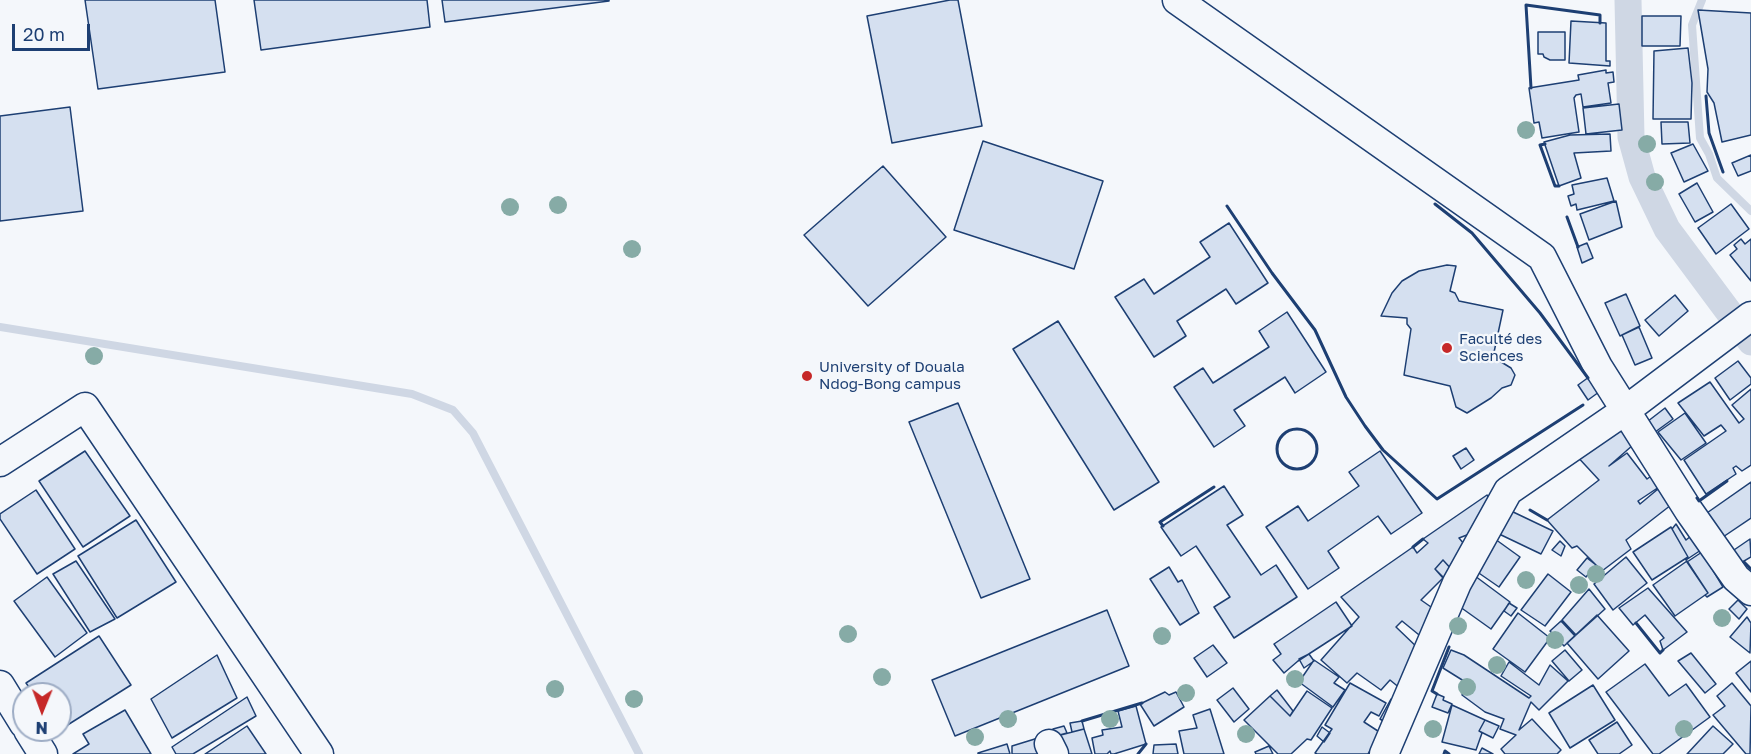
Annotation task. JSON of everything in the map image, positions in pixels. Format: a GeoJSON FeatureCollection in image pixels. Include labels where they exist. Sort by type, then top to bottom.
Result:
{"type":"FeatureCollection","features":[{"type":"Feature","properties":{"kind":"street"},"geometry":{"type":"LineString","coordinates":[[1177,0],[1542,257],[1598,367],[1716,551],[1736,578],[1751,591]]}},
{"type":"Feature","properties":{"kind":"street"},"geometry":{"type":"LineString","coordinates":[[1384,754],[1457,583],[1508,491],[1626,410],[1751,316]]}},
{"type":"Feature","properties":{"kind":"street"},"geometry":{"type":"LineString","coordinates":[[0,462],[85,407],[319,754]]}},
{"type":"Feature","properties":{"kind":"street"},"geometry":{"type":"LineString","coordinates":[[0,685],[12,704]]}},
{"type":"Feature","properties":{"kind":"building"},"geometry":{"type":"Polygon","coordinates":[[[85,0],[215,0],[225,72],[98,89],[85,0]]]}},
{"type":"Feature","properties":{"kind":"building"},"geometry":{"type":"Polygon","coordinates":[[[254,0],[427,0],[430,27],[261,50],[254,0]]]}},
{"type":"Feature","properties":{"kind":"building"},"geometry":{"type":"Polygon","coordinates":[[[442,0],[609,0],[609,1],[445,22],[442,0]]]}},
{"type":"Feature","properties":{"kind":"building"},"geometry":{"type":"Polygon","coordinates":[[[958,0],[982,126],[892,143],[867,16],[958,0]]]}},
{"type":"Feature","properties":{"kind":"building"},"geometry":{"type":"Polygon","coordinates":[[[1698,10],[1751,13],[1751,135],[1722,142],[1714,103],[1707,92],[1708,69],[1698,10]]]}},
{"type":"Feature","properties":{"kind":"building"},"geometry":{"type":"Polygon","coordinates":[[[1642,16],[1681,16],[1680,46],[1642,46],[1642,16]]]}},
{"type":"Feature","properties":{"kind":"building"},"geometry":{"type":"Polygon","coordinates":[[[1571,21],[1606,23],[1606,61],[1610,61],[1610,66],[1569,63],[1571,21]]]}},
{"type":"Feature","properties":{"kind":"building"},"geometry":{"type":"Polygon","coordinates":[[[1538,32],[1565,32],[1565,60],[1550,60],[1543,54],[1538,54],[1538,32]]]}},
{"type":"Feature","properties":{"kind":"building"},"geometry":{"type":"Polygon","coordinates":[[[1688,48],[1692,83],[1691,119],[1653,119],[1654,51],[1688,48]]]}},
{"type":"Feature","properties":{"kind":"building"},"geometry":{"type":"Polygon","coordinates":[[[1606,70],[1606,73],[1613,72],[1614,82],[1608,83],[1611,103],[1583,107],[1581,94],[1576,95],[1574,98],[1579,132],[1542,138],[1539,122],[1534,123],[1529,88],[1579,80],[1578,75],[1606,70]]]}},
{"type":"Feature","properties":{"kind":"building"},"geometry":{"type":"Polygon","coordinates":[[[1619,104],[1622,130],[1586,134],[1583,108],[1619,104]]]}},
{"type":"Feature","properties":{"kind":"building"},"geometry":{"type":"Polygon","coordinates":[[[70,107],[83,211],[0,221],[0,116],[70,107]]]}},
{"type":"Feature","properties":{"kind":"building"},"geometry":{"type":"Polygon","coordinates":[[[1661,122],[1688,122],[1690,143],[1662,144],[1661,122]]]}},
{"type":"Feature","properties":{"kind":"building"},"geometry":{"type":"Polygon","coordinates":[[[1610,134],[1611,151],[1574,153],[1581,178],[1559,186],[1544,142],[1570,135],[1610,134]]]}},
{"type":"Feature","properties":{"kind":"building"},"geometry":{"type":"Polygon","coordinates":[[[983,141],[1103,181],[1074,269],[954,230],[983,141]]]}},
{"type":"Feature","properties":{"kind":"building"},"geometry":{"type":"Polygon","coordinates":[[[1693,144],[1708,171],[1684,182],[1671,153],[1693,144]]]}},
{"type":"Feature","properties":{"kind":"building"},"geometry":{"type":"Polygon","coordinates":[[[1751,155],[1751,171],[1738,176],[1732,163],[1751,155]]]}},
{"type":"Feature","properties":{"kind":"building"},"geometry":{"type":"Polygon","coordinates":[[[883,166],[946,237],[868,306],[804,235],[883,166]]]}},
{"type":"Feature","properties":{"kind":"building"},"geometry":{"type":"Polygon","coordinates":[[[1607,178],[1614,201],[1577,210],[1576,204],[1571,206],[1568,196],[1574,194],[1572,185],[1607,178]]]}},
{"type":"Feature","properties":{"kind":"building"},"geometry":{"type":"Polygon","coordinates":[[[1697,183],[1713,212],[1695,222],[1679,194],[1697,183]]]}},
{"type":"Feature","properties":{"kind":"building"},"geometry":{"type":"Polygon","coordinates":[[[1616,201],[1622,227],[1589,240],[1580,214],[1616,201]]]}},
{"type":"Feature","properties":{"kind":"building"},"geometry":{"type":"Polygon","coordinates":[[[1731,204],[1749,229],[1716,254],[1698,228],[1731,204]]]}},
{"type":"Feature","properties":{"kind":"building"},"geometry":{"type":"Polygon","coordinates":[[[1229,223],[1268,283],[1236,304],[1226,289],[1177,321],[1186,336],[1154,357],[1115,297],[1144,279],[1154,294],[1210,257],[1200,242],[1229,223]]]}},
{"type":"Feature","properties":{"kind":"building"},"geometry":{"type":"Polygon","coordinates":[[[1741,239],[1745,244],[1751,239],[1751,281],[1730,255],[1737,249],[1734,245],[1741,239]]]}},
{"type":"Feature","properties":{"kind":"building"},"geometry":{"type":"Polygon","coordinates":[[[1587,243],[1593,258],[1582,263],[1577,247],[1587,243]]]}},
{"type":"Feature","properties":{"kind":"building"},"geometry":{"type":"Polygon","coordinates":[[[1447,265],[1456,266],[1450,291],[1455,293],[1459,301],[1503,310],[1493,357],[1511,368],[1515,375],[1511,385],[1502,388],[1467,413],[1456,407],[1450,386],[1404,375],[1411,329],[1407,324],[1407,318],[1381,316],[1392,293],[1402,281],[1419,271],[1447,265]]]}},
{"type":"Feature","properties":{"kind":"building"},"geometry":{"type":"Polygon","coordinates":[[[1626,294],[1640,326],[1620,336],[1605,303],[1626,294]]]}},
{"type":"Feature","properties":{"kind":"building"},"geometry":{"type":"Polygon","coordinates":[[[1675,295],[1688,311],[1659,336],[1645,320],[1675,295]]]}},
{"type":"Feature","properties":{"kind":"building"},"geometry":{"type":"Polygon","coordinates":[[[1287,312],[1326,372],[1295,393],[1285,377],[1234,410],[1245,426],[1214,447],[1174,387],[1203,368],[1213,383],[1269,347],[1259,331],[1287,312]]]}},
{"type":"Feature","properties":{"kind":"building"},"geometry":{"type":"Polygon","coordinates":[[[1058,321],[1159,482],[1114,510],[1013,349],[1058,321]]]}},
{"type":"Feature","properties":{"kind":"building"},"geometry":{"type":"Polygon","coordinates":[[[1639,327],[1652,358],[1635,365],[1622,335],[1639,327]]]}},
{"type":"Feature","properties":{"kind":"building"},"geometry":{"type":"Polygon","coordinates":[[[1738,361],[1751,378],[1751,384],[1730,400],[1715,378],[1738,361]]]}},
{"type":"Feature","properties":{"kind":"building"},"geometry":{"type":"Polygon","coordinates":[[[1589,377],[1599,392],[1588,400],[1578,385],[1589,377]]]}},
{"type":"Feature","properties":{"kind":"building"},"geometry":{"type":"Polygon","coordinates":[[[1710,382],[1739,423],[1744,419],[1732,405],[1751,389],[1751,465],[1742,471],[1736,466],[1733,468],[1736,474],[1706,494],[1684,460],[1726,431],[1721,425],[1704,436],[1678,403],[1710,382]]]}},
{"type":"Feature","properties":{"kind":"building"},"geometry":{"type":"Polygon","coordinates":[[[958,403],[1030,579],[981,598],[909,422],[958,403]]]}},
{"type":"Feature","properties":{"kind":"building"},"geometry":{"type":"Polygon","coordinates":[[[1665,408],[1673,419],[1651,435],[1643,425],[1665,408]]]}},
{"type":"Feature","properties":{"kind":"building"},"geometry":{"type":"Polygon","coordinates":[[[1685,413],[1706,443],[1681,460],[1658,432],[1685,413]]]}},
{"type":"Feature","properties":{"kind":"building"},"geometry":{"type":"Polygon","coordinates":[[[1618,424],[1633,445],[1609,466],[1627,453],[1647,479],[1657,472],[1665,483],[1638,501],[1640,504],[1658,489],[1671,505],[1626,540],[1631,549],[1602,571],[1577,546],[1572,548],[1547,520],[1599,480],[1574,453],[1618,424]]]}},
{"type":"Feature","properties":{"kind":"building"},"geometry":{"type":"Polygon","coordinates":[[[1466,448],[1474,460],[1461,469],[1453,456],[1466,448]]]}},
{"type":"Feature","properties":{"kind":"building"},"geometry":{"type":"Polygon","coordinates":[[[85,451],[130,516],[83,547],[39,481],[85,451]]]}},
{"type":"Feature","properties":{"kind":"building"},"geometry":{"type":"Polygon","coordinates":[[[1380,451],[1422,513],[1391,534],[1378,516],[1328,551],[1339,568],[1308,589],[1266,527],[1298,506],[1308,521],[1359,486],[1349,472],[1380,451]]]}},
{"type":"Feature","properties":{"kind":"building"},"geometry":{"type":"Polygon","coordinates":[[[1751,482],[1751,518],[1720,539],[1704,515],[1751,482]]]}},
{"type":"Feature","properties":{"kind":"building"},"geometry":{"type":"Polygon","coordinates":[[[1224,486],[1243,515],[1227,525],[1261,575],[1276,565],[1297,597],[1234,638],[1214,607],[1230,597],[1196,546],[1181,556],[1161,527],[1224,486]]]}},
{"type":"Feature","properties":{"kind":"building"},"geometry":{"type":"Polygon","coordinates":[[[36,490],[75,549],[37,574],[0,519],[0,514],[36,490]]]}},
{"type":"Feature","properties":{"kind":"building"},"geometry":{"type":"Polygon","coordinates":[[[1487,495],[1493,504],[1472,533],[1459,538],[1470,551],[1453,571],[1443,560],[1435,569],[1443,578],[1421,600],[1441,614],[1424,639],[1402,621],[1396,627],[1421,651],[1401,689],[1390,680],[1381,690],[1357,673],[1347,683],[1321,660],[1359,617],[1341,597],[1413,547],[1417,553],[1428,543],[1423,539],[1487,495]]]}},
{"type":"Feature","properties":{"kind":"building"},"geometry":{"type":"Polygon","coordinates":[[[1509,510],[1553,531],[1541,554],[1497,533],[1509,510]]]}},
{"type":"Feature","properties":{"kind":"building"},"geometry":{"type":"Polygon","coordinates":[[[136,520],[176,582],[117,618],[78,556],[136,520]]]}},
{"type":"Feature","properties":{"kind":"building"},"geometry":{"type":"Polygon","coordinates":[[[1676,524],[1686,540],[1691,536],[1701,550],[1686,560],[1688,557],[1672,529],[1676,524]]]}},
{"type":"Feature","properties":{"kind":"building"},"geometry":{"type":"Polygon","coordinates":[[[1671,527],[1688,557],[1652,580],[1633,552],[1671,527]]]}},
{"type":"Feature","properties":{"kind":"building"},"geometry":{"type":"Polygon","coordinates":[[[1495,539],[1520,557],[1499,587],[1473,569],[1495,539]]]}},
{"type":"Feature","properties":{"kind":"building"},"geometry":{"type":"Polygon","coordinates":[[[1750,539],[1751,557],[1739,564],[1731,552],[1750,539]]]}},
{"type":"Feature","properties":{"kind":"building"},"geometry":{"type":"Polygon","coordinates":[[[1560,541],[1565,546],[1561,556],[1552,550],[1560,541]]]}},
{"type":"Feature","properties":{"kind":"building"},"geometry":{"type":"Polygon","coordinates":[[[1702,552],[1723,587],[1707,597],[1705,595],[1708,593],[1687,562],[1702,552]]]}},
{"type":"Feature","properties":{"kind":"building"},"geometry":{"type":"Polygon","coordinates":[[[1626,557],[1647,583],[1613,610],[1594,584],[1626,557]]]}},
{"type":"Feature","properties":{"kind":"building"},"geometry":{"type":"Polygon","coordinates":[[[1587,558],[1596,565],[1586,577],[1577,570],[1587,558]]]}},
{"type":"Feature","properties":{"kind":"building"},"geometry":{"type":"Polygon","coordinates":[[[1443,560],[1454,572],[1446,580],[1435,569],[1443,560]]]}},
{"type":"Feature","properties":{"kind":"building"},"geometry":{"type":"Polygon","coordinates":[[[76,561],[115,619],[90,632],[53,574],[76,561]]]}},
{"type":"Feature","properties":{"kind":"building"},"geometry":{"type":"Polygon","coordinates":[[[1687,561],[1708,593],[1675,616],[1653,585],[1687,561]]]}},
{"type":"Feature","properties":{"kind":"building"},"geometry":{"type":"Polygon","coordinates":[[[1169,567],[1178,582],[1182,580],[1199,613],[1180,625],[1150,579],[1169,567]]]}},
{"type":"Feature","properties":{"kind":"building"},"geometry":{"type":"Polygon","coordinates":[[[1548,574],[1571,592],[1545,626],[1521,610],[1548,574]]]}},
{"type":"Feature","properties":{"kind":"building"},"geometry":{"type":"Polygon","coordinates":[[[1475,576],[1510,602],[1491,629],[1456,604],[1475,576]]]}},
{"type":"Feature","properties":{"kind":"building"},"geometry":{"type":"Polygon","coordinates":[[[47,577],[87,633],[55,657],[14,601],[47,577]]]}},
{"type":"Feature","properties":{"kind":"building"},"geometry":{"type":"Polygon","coordinates":[[[1648,588],[1687,632],[1663,650],[1660,641],[1664,638],[1645,615],[1633,625],[1619,608],[1648,588]]]}},
{"type":"Feature","properties":{"kind":"building"},"geometry":{"type":"Polygon","coordinates":[[[1589,589],[1605,609],[1576,635],[1562,620],[1589,589]]]}},
{"type":"Feature","properties":{"kind":"building"},"geometry":{"type":"Polygon","coordinates":[[[1738,600],[1747,609],[1739,619],[1729,609],[1738,600]]]}},
{"type":"Feature","properties":{"kind":"building"},"geometry":{"type":"Polygon","coordinates":[[[1336,602],[1352,626],[1298,661],[1284,673],[1273,660],[1281,654],[1274,644],[1336,602]]]}},
{"type":"Feature","properties":{"kind":"building"},"geometry":{"type":"Polygon","coordinates":[[[1509,603],[1517,608],[1511,616],[1504,611],[1509,603]]]}},
{"type":"Feature","properties":{"kind":"building"},"geometry":{"type":"Polygon","coordinates":[[[1107,610],[1129,666],[955,736],[932,680],[1107,610]]]}},
{"type":"Feature","properties":{"kind":"building"},"geometry":{"type":"Polygon","coordinates":[[[1518,613],[1550,638],[1525,672],[1493,649],[1518,613]]]}},
{"type":"Feature","properties":{"kind":"building"},"geometry":{"type":"Polygon","coordinates":[[[1597,615],[1629,651],[1598,679],[1567,643],[1597,615]]]}},
{"type":"Feature","properties":{"kind":"building"},"geometry":{"type":"Polygon","coordinates":[[[1747,617],[1751,623],[1750,653],[1730,637],[1747,617]]]}},
{"type":"Feature","properties":{"kind":"building"},"geometry":{"type":"Polygon","coordinates":[[[1561,621],[1575,636],[1564,646],[1550,631],[1561,621]]]}},
{"type":"Feature","properties":{"kind":"building"},"geometry":{"type":"Polygon","coordinates":[[[99,636],[131,685],[72,722],[72,682],[28,682],[99,636]]]}},
{"type":"Feature","properties":{"kind":"building"},"geometry":{"type":"Polygon","coordinates":[[[1213,645],[1227,663],[1207,677],[1194,658],[1213,645]]]}},
{"type":"Feature","properties":{"kind":"building"},"geometry":{"type":"Polygon","coordinates":[[[1451,650],[1464,655],[1529,698],[1531,696],[1501,676],[1509,662],[1539,685],[1550,665],[1568,681],[1539,710],[1531,702],[1519,730],[1532,719],[1561,750],[1557,754],[1505,754],[1501,749],[1516,735],[1500,729],[1504,719],[1485,712],[1462,695],[1467,683],[1443,668],[1451,650]]]}},
{"type":"Feature","properties":{"kind":"building"},"geometry":{"type":"Polygon","coordinates":[[[1565,650],[1582,670],[1569,681],[1552,661],[1565,650]]]}},
{"type":"Feature","properties":{"kind":"building"},"geometry":{"type":"Polygon","coordinates":[[[1691,653],[1716,684],[1705,693],[1678,661],[1691,653]]]}},
{"type":"Feature","properties":{"kind":"building"},"geometry":{"type":"Polygon","coordinates":[[[1309,654],[1314,661],[1304,668],[1299,659],[1309,654]]]}},
{"type":"Feature","properties":{"kind":"building"},"geometry":{"type":"Polygon","coordinates":[[[217,655],[237,698],[172,738],[151,699],[217,655]]]}},
{"type":"Feature","properties":{"kind":"building"},"geometry":{"type":"Polygon","coordinates":[[[1314,660],[1339,677],[1334,683],[1345,690],[1333,707],[1299,682],[1314,660]]]}},
{"type":"Feature","properties":{"kind":"building"},"geometry":{"type":"Polygon","coordinates":[[[1751,661],[1751,692],[1736,673],[1751,661]]]}},
{"type":"Feature","properties":{"kind":"building"},"geometry":{"type":"Polygon","coordinates":[[[1645,664],[1669,696],[1686,684],[1710,717],[1659,754],[1653,754],[1606,692],[1645,664]]]}},
{"type":"Feature","properties":{"kind":"building"},"geometry":{"type":"Polygon","coordinates":[[[1350,683],[1386,703],[1379,716],[1371,712],[1364,722],[1381,733],[1368,754],[1317,754],[1315,753],[1332,729],[1325,725],[1350,683]]]}},
{"type":"Feature","properties":{"kind":"building"},"geometry":{"type":"Polygon","coordinates":[[[1732,683],[1751,706],[1750,754],[1746,754],[1713,715],[1725,706],[1717,696],[1732,683]]]}},
{"type":"Feature","properties":{"kind":"building"},"geometry":{"type":"Polygon","coordinates":[[[1593,685],[1615,720],[1570,748],[1549,713],[1593,685]]]}},
{"type":"Feature","properties":{"kind":"building"},"geometry":{"type":"Polygon","coordinates":[[[1233,688],[1249,709],[1234,722],[1217,700],[1233,688]]]}},
{"type":"Feature","properties":{"kind":"building"},"geometry":{"type":"Polygon","coordinates":[[[1277,690],[1293,711],[1290,716],[1270,696],[1277,690]]]}},
{"type":"Feature","properties":{"kind":"building"},"geometry":{"type":"Polygon","coordinates":[[[1307,691],[1332,708],[1311,740],[1307,739],[1291,754],[1278,754],[1244,720],[1270,696],[1290,716],[1307,691]]]}},
{"type":"Feature","properties":{"kind":"building"},"geometry":{"type":"Polygon","coordinates":[[[1165,692],[1169,695],[1176,692],[1184,707],[1154,726],[1140,704],[1165,692]]]}},
{"type":"Feature","properties":{"kind":"building"},"geometry":{"type":"Polygon","coordinates":[[[1437,694],[1452,704],[1448,713],[1432,707],[1437,694]]]}},
{"type":"Feature","properties":{"kind":"building"},"geometry":{"type":"Polygon","coordinates":[[[247,697],[256,716],[193,754],[176,754],[172,747],[247,697]]]}},
{"type":"Feature","properties":{"kind":"building"},"geometry":{"type":"Polygon","coordinates":[[[1391,699],[1399,703],[1388,724],[1380,719],[1391,699]]]}},
{"type":"Feature","properties":{"kind":"building"},"geometry":{"type":"Polygon","coordinates":[[[1452,705],[1485,720],[1479,731],[1482,733],[1476,750],[1442,742],[1452,705]]]}},
{"type":"Feature","properties":{"kind":"building"},"geometry":{"type":"Polygon","coordinates":[[[1136,706],[1146,744],[1114,754],[1110,751],[1107,754],[1095,754],[1092,738],[1103,735],[1102,730],[1122,727],[1118,711],[1136,706]]]}},
{"type":"Feature","properties":{"kind":"building"},"geometry":{"type":"Polygon","coordinates":[[[1210,709],[1224,754],[1184,754],[1179,731],[1197,728],[1193,715],[1210,709]]]}},
{"type":"Feature","properties":{"kind":"building"},"geometry":{"type":"Polygon","coordinates":[[[125,710],[151,754],[73,754],[89,744],[83,734],[125,710]]]}},
{"type":"Feature","properties":{"kind":"building"},"geometry":{"type":"Polygon","coordinates":[[[1485,720],[1499,726],[1493,738],[1479,731],[1485,720]]]}},
{"type":"Feature","properties":{"kind":"building"},"geometry":{"type":"Polygon","coordinates":[[[1082,721],[1084,729],[1072,732],[1070,723],[1082,721]]]}},
{"type":"Feature","properties":{"kind":"building"},"geometry":{"type":"Polygon","coordinates":[[[1617,722],[1632,745],[1619,754],[1598,754],[1589,740],[1617,722]]]}},
{"type":"Feature","properties":{"kind":"building"},"geometry":{"type":"Polygon","coordinates":[[[247,726],[266,754],[205,754],[247,726]]]}},
{"type":"Feature","properties":{"kind":"building"},"geometry":{"type":"Polygon","coordinates":[[[1064,726],[1067,733],[1056,736],[1053,729],[1064,726]]]}},
{"type":"Feature","properties":{"kind":"building"},"geometry":{"type":"Polygon","coordinates":[[[1713,726],[1733,744],[1723,754],[1687,754],[1713,726]]]}},
{"type":"Feature","properties":{"kind":"building"},"geometry":{"type":"Polygon","coordinates":[[[1322,727],[1330,733],[1324,742],[1317,736],[1322,727]]]}},
{"type":"Feature","properties":{"kind":"building"},"geometry":{"type":"Polygon","coordinates":[[[1084,729],[1092,754],[1060,754],[1053,737],[1084,729]]]}},
{"type":"Feature","properties":{"kind":"building"},"geometry":{"type":"Polygon","coordinates":[[[1038,738],[1044,754],[1012,754],[1012,746],[1038,738]]]}},
{"type":"Feature","properties":{"kind":"building"},"geometry":{"type":"Polygon","coordinates":[[[1007,744],[1010,754],[978,754],[978,753],[1007,744]]]}},
{"type":"Feature","properties":{"kind":"building"},"geometry":{"type":"Polygon","coordinates":[[[1176,744],[1178,754],[1153,754],[1154,745],[1176,744]]]}},
{"type":"Feature","properties":{"kind":"building"},"geometry":{"type":"Polygon","coordinates":[[[1269,746],[1273,754],[1256,754],[1255,752],[1269,746]]]}},
{"type":"Feature","properties":{"kind":"building"},"geometry":{"type":"Polygon","coordinates":[[[1482,748],[1493,754],[1479,754],[1482,748]]]}},
{"type":"Feature","properties":{"kind":"waterway"},"geometry":{"type":"LineString","coordinates":[[1628,0],[1631,137],[1642,177],[1667,229],[1751,342]]}},
{"type":"Feature","properties":{"kind":"waterway"},"geometry":{"type":"LineString","coordinates":[[1702,0],[1692,25],[1700,138],[1709,154],[1717,178],[1751,211]]}},
{"type":"Feature","properties":{"kind":"waterway"},"geometry":{"type":"LineString","coordinates":[[0,327],[412,394],[453,410],[473,433],[639,754]]}},
{"type":"Feature","properties":{"kind":"wall"},"geometry":{"type":"LineString","coordinates":[[1531,88],[1526,5],[1600,15],[1600,23]]}},
{"type":"Feature","properties":{"kind":"wall"},"geometry":{"type":"LineString","coordinates":[[1706,96],[1709,133],[1723,172]]}},
{"type":"Feature","properties":{"kind":"wall"},"geometry":{"type":"LineString","coordinates":[[1545,144],[1540,145],[1555,186],[1559,186]]}},
{"type":"Feature","properties":{"kind":"wall"},"geometry":{"type":"LineString","coordinates":[[1435,204],[1472,233],[1540,313],[1588,378]]}},
{"type":"Feature","properties":{"kind":"wall"},"geometry":{"type":"LineString","coordinates":[[1227,206],[1272,273],[1315,330],[1346,397],[1365,426],[1383,450],[1437,499],[1583,405]]}},
{"type":"Feature","properties":{"kind":"wall"},"geometry":{"type":"LineString","coordinates":[[1567,217],[1578,247]]}},
{"type":"Feature","properties":{"kind":"wall"},"geometry":{"type":"LineString","coordinates":[[1297,429],[1311,435],[1317,449],[1311,463],[1297,469],[1283,463],[1277,449],[1283,435],[1297,429]]}},
{"type":"Feature","properties":{"kind":"wall"},"geometry":{"type":"LineString","coordinates":[[1697,498],[1699,501],[1727,481]]}},
{"type":"Feature","properties":{"kind":"wall"},"geometry":{"type":"LineString","coordinates":[[1163,526],[1160,522],[1214,487]]}},
{"type":"Feature","properties":{"kind":"wall"},"geometry":{"type":"LineString","coordinates":[[1530,510],[1547,520]]}},
{"type":"Feature","properties":{"kind":"wall"},"geometry":{"type":"LineString","coordinates":[[1413,547],[1423,539]]}},
{"type":"Feature","properties":{"kind":"wall"},"geometry":{"type":"LineString","coordinates":[[1744,562],[1751,569]]}},
{"type":"Feature","properties":{"kind":"wall"},"geometry":{"type":"LineString","coordinates":[[1636,623],[1660,653],[1663,650]]}},
{"type":"Feature","properties":{"kind":"wall"},"geometry":{"type":"LineString","coordinates":[[1437,694],[1432,691],[1449,647]]}},
{"type":"Feature","properties":{"kind":"wall"},"geometry":{"type":"LineString","coordinates":[[1082,721],[1142,703]]}},
{"type":"Feature","properties":{"kind":"wall"},"geometry":{"type":"LineString","coordinates":[[1138,754],[1146,744]]}},
{"type":"Feature","properties":{"kind":"wall"},"geometry":{"type":"LineString","coordinates":[[1444,754],[1445,751],[1449,754]]}},
{"type":"Feature","properties":{"kind":"place","name":"Faculté des Sciences"},"geometry":{"type":"Point","coordinates":[1447,348]}},
{"type":"Feature","properties":{"kind":"place","name":"University of Douala Ndog-Bong campus"},"geometry":{"type":"Point","coordinates":[807,376]}}]}
